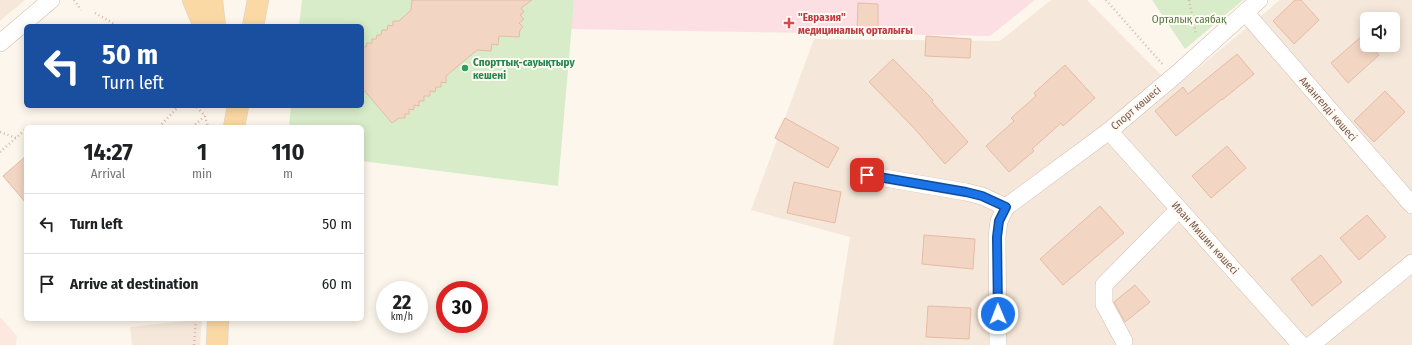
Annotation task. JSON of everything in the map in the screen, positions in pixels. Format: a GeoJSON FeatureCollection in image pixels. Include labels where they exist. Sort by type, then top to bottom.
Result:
{"type":"FeatureCollection","features":[{"type":"Feature","properties":{"kind":"main road"},"geometry":{"type":"LineString","coordinates":[[193,0],[203,24]]}},
{"type":"Feature","properties":{"kind":"main road"},"geometry":{"type":"LineString","coordinates":[[212,0],[215,24]]}},
{"type":"Feature","properties":{"kind":"main road"},"geometry":{"type":"LineString","coordinates":[[253,24],[258,0]]}},
{"type":"Feature","properties":{"kind":"main road"},"geometry":{"type":"LineString","coordinates":[[224,108],[227,125]]}},
{"type":"Feature","properties":{"kind":"main road"},"geometry":{"type":"LineString","coordinates":[[234,125],[238,108]]}},
{"type":"Feature","properties":{"kind":"main road"},"geometry":{"type":"LineString","coordinates":[[217,345],[218,321]]}},
{"type":"Feature","properties":{"kind":"street"},"geometry":{"type":"LineString","coordinates":[[0,43],[51,0]]}},
{"type":"Feature","properties":{"kind":"street","name":"Спорт көшесі"},"geometry":{"type":"LineString","coordinates":[[1006,207],[1110,131],[1259,0]]}},
{"type":"Feature","properties":{"kind":"street","name":"Амангелді көшесі"},"geometry":{"type":"LineString","coordinates":[[1245,12],[1412,205]]}},
{"type":"Feature","properties":{"kind":"street","name":"Иван Мишин көшесі"},"geometry":{"type":"LineString","coordinates":[[1110,131],[1301,345]]}},
{"type":"Feature","properties":{"kind":"street"},"geometry":{"type":"LineString","coordinates":[[867,175],[966,192],[982,196],[1006,207],[999,221],[997,237],[998,345]]}},
{"type":"Feature","properties":{"kind":"street"},"geometry":{"type":"LineString","coordinates":[[1124,341],[1104,304],[1104,286],[1179,209]]}},
{"type":"Feature","properties":{"kind":"street"},"geometry":{"type":"LineString","coordinates":[[1311,345],[1412,263]]}},
{"type":"Feature","properties":{"kind":"path"},"geometry":{"type":"LineString","coordinates":[[74,0],[81,10]]}},
{"type":"Feature","properties":{"kind":"path"},"geometry":{"type":"LineString","coordinates":[[1106,0],[1173,77]]}},
{"type":"Feature","properties":{"kind":"path"},"geometry":{"type":"LineString","coordinates":[[1189,0],[1199,53]]}},
{"type":"Feature","properties":{"kind":"path"},"geometry":{"type":"LineString","coordinates":[[95,14],[114,24]]}},
{"type":"Feature","properties":{"kind":"path"},"geometry":{"type":"LineString","coordinates":[[160,125],[177,108]]}},
{"type":"Feature","properties":{"kind":"path"},"geometry":{"type":"LineString","coordinates":[[198,108],[205,116],[207,125]]}},
{"type":"Feature","properties":{"kind":"path"},"geometry":{"type":"LineString","coordinates":[[194,125],[205,116]]}},
{"type":"Feature","properties":{"kind":"path"},"geometry":{"type":"LineString","coordinates":[[0,152],[24,131]]}},
{"type":"Feature","properties":{"kind":"path"},"geometry":{"type":"LineString","coordinates":[[0,132],[16,138]]}},
{"type":"Feature","properties":{"kind":"path"},"geometry":{"type":"LineString","coordinates":[[194,345],[196,321]]}},
{"type":"Feature","properties":{"kind":"shaded area"},"geometry":{"type":"Polygon","coordinates":[[[0,0],[25,0],[0,21],[0,0]]]}},
{"type":"Feature","properties":{"kind":"shaded area","name":"\"Евразия\" медициналық орталығы"},"geometry":{"type":"Polygon","coordinates":[[[574,0],[1035,0],[990,36],[571,29],[574,0]]]}},
{"type":"Feature","properties":{"kind":"shaded area"},"geometry":{"type":"Polygon","coordinates":[[[1051,0],[1087,0],[1174,88],[1280,0],[1412,0],[1412,345],[833,345],[850,237],[751,210],[814,39],[1000,41],[1051,0]]]}},
{"type":"Feature","properties":{"kind":"shaded area"},"geometry":{"type":"Polygon","coordinates":[[[0,317],[17,336],[16,345],[0,345],[0,317]]]}},
{"type":"Feature","properties":{"kind":"shaded area"},"geometry":{"type":"Polygon","coordinates":[[[184,321],[202,321],[200,345],[132,345],[130,327],[184,321]]]}},
{"type":"Feature","properties":{"kind":"green space","name":"Спорттық-сауықтыру кешені"},"geometry":{"type":"Polygon","coordinates":[[[302,0],[574,0],[558,186],[364,161],[364,125],[289,125],[291,108],[364,108],[364,24],[299,24],[302,0]]]}},
{"type":"Feature","properties":{"kind":"green space","name":"Орталық саябақ"},"geometry":{"type":"Polygon","coordinates":[[[1152,0],[1243,0],[1185,49],[1152,0]]]}},
{"type":"Feature","properties":{"kind":"building"},"geometry":{"type":"Polygon","coordinates":[[[412,0],[532,0],[521,8],[524,12],[520,15],[524,19],[519,23],[523,27],[520,30],[519,37],[499,36],[498,45],[492,44],[491,51],[477,50],[446,76],[446,83],[441,82],[441,87],[436,87],[435,92],[430,91],[430,96],[424,96],[424,101],[419,101],[419,106],[414,105],[414,110],[409,109],[409,114],[405,114],[405,118],[399,118],[392,123],[364,90],[364,47],[366,47],[367,43],[372,43],[372,39],[376,39],[377,35],[381,35],[382,30],[387,30],[388,25],[393,26],[393,21],[399,21],[411,10],[412,0]]]}},
{"type":"Feature","properties":{"kind":"building"},"geometry":{"type":"Polygon","coordinates":[[[1295,0],[1301,0],[1319,20],[1294,44],[1273,21],[1295,0]]]}},
{"type":"Feature","properties":{"kind":"building"},"geometry":{"type":"Polygon","coordinates":[[[858,3],[878,4],[878,32],[857,31],[858,3]]]}},
{"type":"Feature","properties":{"kind":"building"},"geometry":{"type":"Polygon","coordinates":[[[926,36],[971,39],[970,58],[925,56],[926,36]]]}},
{"type":"Feature","properties":{"kind":"building"},"geometry":{"type":"Polygon","coordinates":[[[1360,38],[1360,52],[1376,52],[1379,55],[1348,83],[1331,63],[1360,38]]]}},
{"type":"Feature","properties":{"kind":"building"},"geometry":{"type":"Polygon","coordinates":[[[1237,54],[1254,74],[1176,136],[1155,111],[1183,87],[1188,94],[1237,54]]]}},
{"type":"Feature","properties":{"kind":"building"},"geometry":{"type":"Polygon","coordinates":[[[893,59],[933,100],[932,102],[968,142],[945,164],[914,128],[869,82],[893,59]]]}},
{"type":"Feature","properties":{"kind":"building"},"geometry":{"type":"Polygon","coordinates":[[[1065,65],[1095,98],[1063,126],[1061,123],[1032,149],[1034,151],[1009,172],[986,146],[1014,121],[1011,118],[1036,96],[1034,93],[1065,65]]]}},
{"type":"Feature","properties":{"kind":"building"},"geometry":{"type":"Polygon","coordinates":[[[1385,91],[1405,112],[1374,142],[1354,121],[1385,91]]]}},
{"type":"Feature","properties":{"kind":"building"},"geometry":{"type":"Polygon","coordinates":[[[785,118],[839,148],[828,168],[775,138],[785,118]]]}},
{"type":"Feature","properties":{"kind":"building"},"geometry":{"type":"Polygon","coordinates":[[[1227,146],[1246,168],[1211,198],[1192,176],[1227,146]]]}},
{"type":"Feature","properties":{"kind":"building"},"geometry":{"type":"Polygon","coordinates":[[[24,158],[24,201],[3,176],[24,158]]]}},
{"type":"Feature","properties":{"kind":"building"},"geometry":{"type":"Polygon","coordinates":[[[794,182],[841,192],[835,223],[787,213],[794,182]]]}},
{"type":"Feature","properties":{"kind":"building"},"geometry":{"type":"Polygon","coordinates":[[[1100,206],[1124,233],[1063,285],[1040,259],[1100,206]]]}},
{"type":"Feature","properties":{"kind":"building"},"geometry":{"type":"Polygon","coordinates":[[[1367,215],[1386,237],[1359,260],[1340,238],[1367,215]]]}},
{"type":"Feature","properties":{"kind":"building"},"geometry":{"type":"Polygon","coordinates":[[[924,235],[975,239],[973,269],[922,264],[924,235]]]}},
{"type":"Feature","properties":{"kind":"building"},"geometry":{"type":"Polygon","coordinates":[[[1321,255],[1342,282],[1312,306],[1291,279],[1321,255]]]}},
{"type":"Feature","properties":{"kind":"building"},"geometry":{"type":"Polygon","coordinates":[[[1135,285],[1150,302],[1125,322],[1114,302],[1135,285]]]}},
{"type":"Feature","properties":{"kind":"building"},"geometry":{"type":"Polygon","coordinates":[[[928,306],[971,308],[969,339],[926,337],[928,306]]]}},
{"type":"Feature","properties":{"kind":"place","name":"\"Евразия\" медициналық орталығы"},"geometry":{"type":"Point","coordinates":[789,23]}},
{"type":"Feature","properties":{"kind":"place","name":"Спорттық-сауықтыру кешені"},"geometry":{"type":"Point","coordinates":[465,68]}},
{"type":"Feature","properties":{"kind":"route"},"geometry":{"type":"LineString","coordinates":[[867,175],[966,192],[982,196],[1006,207],[999,221],[997,237],[998,314]]}}]}
